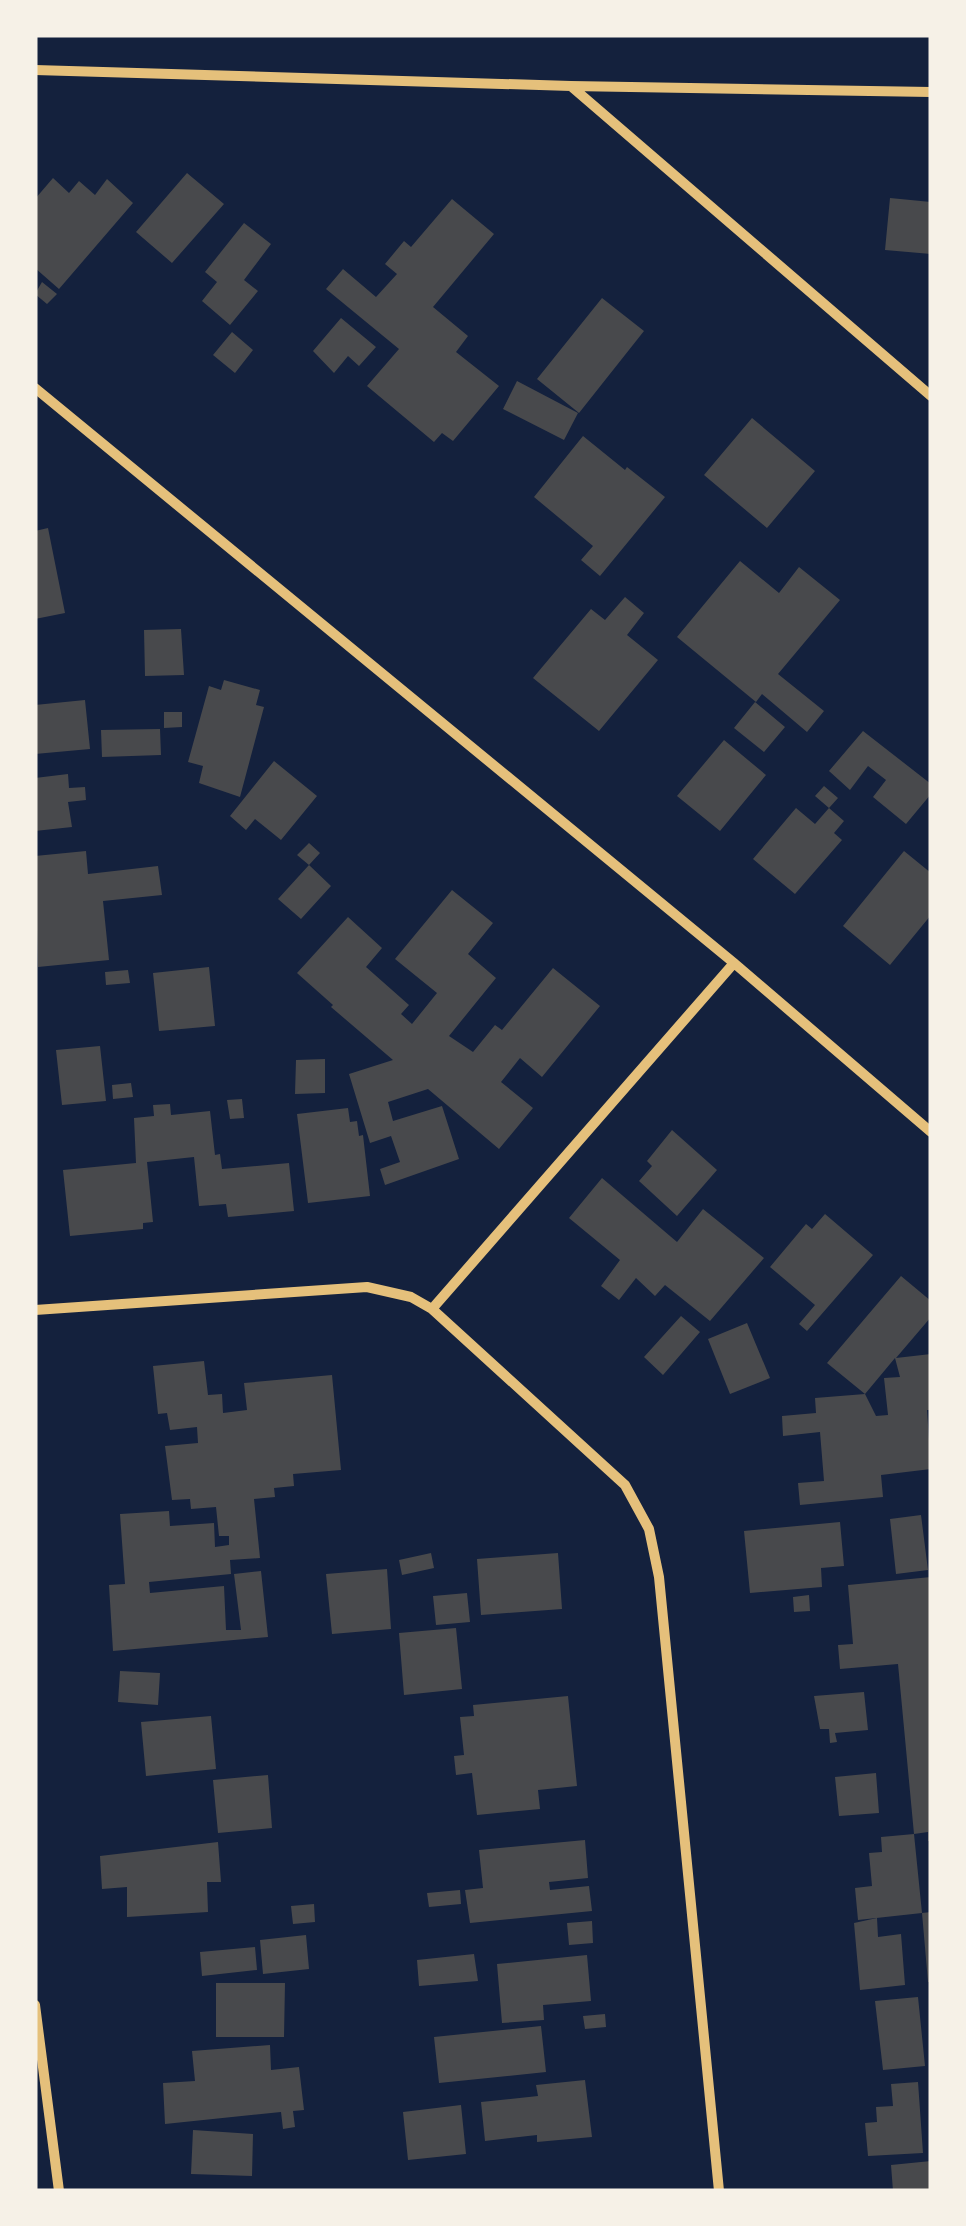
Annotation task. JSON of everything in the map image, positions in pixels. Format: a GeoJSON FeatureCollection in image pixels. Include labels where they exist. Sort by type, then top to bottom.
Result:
{"type":"FeatureCollection","features":[{"type":"Feature","properties":{"kind":"street"},"geometry":{"type":"LineString","coordinates":[[35,70],[931,92]]}},
{"type":"Feature","properties":{"kind":"street"},"geometry":{"type":"LineString","coordinates":[[571,86],[931,396]]}},
{"type":"Feature","properties":{"kind":"street"},"geometry":{"type":"LineString","coordinates":[[35,388],[734,963],[931,1132]]}},
{"type":"Feature","properties":{"kind":"street"},"geometry":{"type":"LineString","coordinates":[[432,1309],[734,963]]}},
{"type":"Feature","properties":{"kind":"street"},"geometry":{"type":"LineString","coordinates":[[35,1310],[367,1287],[410,1296],[432,1309],[625,1485],[648,1529],[658,1577],[719,2191]]}},
{"type":"Feature","properties":{"kind":"street"},"geometry":{"type":"LineString","coordinates":[[35,2005],[59,2191]]}},
{"type":"Feature","properties":{"kind":"building"},"geometry":{"type":"Polygon","coordinates":[[[187,173],[224,204],[172,263],[136,232],[187,173]]]}},
{"type":"Feature","properties":{"kind":"building"},"geometry":{"type":"Polygon","coordinates":[[[53,178],[69,193],[79,181],[95,195],[107,179],[133,203],[59,289],[35,268],[35,199],[53,178]]]}},
{"type":"Feature","properties":{"kind":"building"},"geometry":{"type":"Polygon","coordinates":[[[890,198],[931,202],[931,254],[885,250],[890,198]]]}},
{"type":"Feature","properties":{"kind":"building"},"geometry":{"type":"Polygon","coordinates":[[[452,199],[494,234],[433,307],[468,336],[456,352],[499,386],[453,441],[442,433],[434,442],[367,386],[399,349],[326,289],[343,269],[376,297],[397,274],[385,264],[404,241],[411,247],[452,199]]]}},
{"type":"Feature","properties":{"kind":"building"},"geometry":{"type":"Polygon","coordinates":[[[244,223],[271,244],[244,280],[258,291],[230,325],[202,301],[217,282],[205,272],[244,223]]]}},
{"type":"Feature","properties":{"kind":"building"},"geometry":{"type":"Polygon","coordinates":[[[42,282],[57,294],[47,304],[35,294],[42,282]]]}},
{"type":"Feature","properties":{"kind":"building"},"geometry":{"type":"Polygon","coordinates":[[[602,298],[644,331],[579,413],[537,379],[602,298]]]}},
{"type":"Feature","properties":{"kind":"building"},"geometry":{"type":"Polygon","coordinates":[[[341,318],[376,347],[359,366],[348,356],[334,373],[313,351],[341,318]]]}},
{"type":"Feature","properties":{"kind":"building"},"geometry":{"type":"Polygon","coordinates":[[[232,332],[253,350],[235,373],[213,355],[232,332]]]}},
{"type":"Feature","properties":{"kind":"building"},"geometry":{"type":"Polygon","coordinates":[[[517,381],[578,413],[564,440],[503,409],[517,381]]]}},
{"type":"Feature","properties":{"kind":"building"},"geometry":{"type":"Polygon","coordinates":[[[752,418],[815,471],[767,528],[704,475],[752,418]]]}},
{"type":"Feature","properties":{"kind":"building"},"geometry":{"type":"Polygon","coordinates":[[[583,436],[665,497],[600,576],[581,560],[593,546],[534,497],[583,436]]]}},
{"type":"Feature","properties":{"kind":"building"},"geometry":{"type":"Polygon","coordinates":[[[48,528],[65,613],[35,619],[35,531],[48,528]]]}},
{"type":"Feature","properties":{"kind":"building"},"geometry":{"type":"Polygon","coordinates":[[[740,561],[779,593],[799,567],[840,600],[778,674],[824,711],[807,732],[762,694],[756,702],[677,637],[740,561]]]}},
{"type":"Feature","properties":{"kind":"building"},"geometry":{"type":"Polygon","coordinates":[[[625,597],[644,613],[627,635],[658,660],[599,731],[533,678],[591,609],[605,620],[625,597]]]}},
{"type":"Feature","properties":{"kind":"building"},"geometry":{"type":"Polygon","coordinates":[[[181,629],[184,675],[145,676],[144,630],[181,629]]]}},
{"type":"Feature","properties":{"kind":"building"},"geometry":{"type":"Polygon","coordinates":[[[224,680],[260,690],[256,705],[264,707],[240,797],[199,783],[203,766],[188,762],[209,686],[221,690],[224,680]]]}},
{"type":"Feature","properties":{"kind":"building"},"geometry":{"type":"Polygon","coordinates":[[[85,700],[90,749],[35,754],[35,705],[85,700]]]}},
{"type":"Feature","properties":{"kind":"building"},"geometry":{"type":"Polygon","coordinates":[[[755,702],[785,727],[764,752],[734,728],[755,702]]]}},
{"type":"Feature","properties":{"kind":"building"},"geometry":{"type":"Polygon","coordinates":[[[164,712],[182,712],[182,727],[164,728],[164,712]]]}},
{"type":"Feature","properties":{"kind":"building"},"geometry":{"type":"Polygon","coordinates":[[[160,729],[161,755],[102,757],[101,730],[160,729]]]}},
{"type":"Feature","properties":{"kind":"building"},"geometry":{"type":"Polygon","coordinates":[[[863,731],[931,784],[931,794],[906,824],[873,797],[886,780],[868,766],[850,790],[829,771],[863,731]]]}},
{"type":"Feature","properties":{"kind":"building"},"geometry":{"type":"Polygon","coordinates":[[[724,740],[766,775],[720,831],[677,796],[724,740]]]}},
{"type":"Feature","properties":{"kind":"building"},"geometry":{"type":"Polygon","coordinates":[[[274,761],[317,796],[281,840],[255,819],[246,830],[230,816],[274,761]]]}},
{"type":"Feature","properties":{"kind":"building"},"geometry":{"type":"Polygon","coordinates":[[[68,774],[69,788],[85,787],[86,800],[68,802],[72,827],[35,831],[35,778],[68,774]]]}},
{"type":"Feature","properties":{"kind":"building"},"geometry":{"type":"Polygon","coordinates":[[[824,786],[838,798],[829,808],[815,796],[824,786]]]}},
{"type":"Feature","properties":{"kind":"building"},"geometry":{"type":"Polygon","coordinates":[[[796,808],[815,824],[829,808],[844,821],[834,833],[842,840],[795,894],[753,859],[796,808]]]}},
{"type":"Feature","properties":{"kind":"building"},"geometry":{"type":"Polygon","coordinates":[[[309,843],[320,853],[309,865],[297,855],[309,843]]]}},
{"type":"Feature","properties":{"kind":"building"},"geometry":{"type":"Polygon","coordinates":[[[86,851],[88,874],[158,866],[162,895],[103,901],[109,960],[38,967],[35,856],[86,851]]]}},
{"type":"Feature","properties":{"kind":"building"},"geometry":{"type":"Polygon","coordinates":[[[904,851],[931,873],[931,915],[890,965],[843,926],[904,851]]]}},
{"type":"Feature","properties":{"kind":"building"},"geometry":{"type":"Polygon","coordinates":[[[309,865],[331,886],[301,919],[278,899],[309,865]]]}},
{"type":"Feature","properties":{"kind":"building"},"geometry":{"type":"Polygon","coordinates":[[[452,890],[493,923],[468,954],[496,978],[449,1036],[473,1052],[495,1025],[502,1030],[553,968],[600,1006],[542,1077],[520,1058],[501,1082],[533,1108],[499,1149],[428,1089],[388,1102],[393,1121],[442,1106],[459,1159],[385,1185],[380,1169],[400,1162],[391,1136],[370,1143],[349,1074],[393,1060],[297,973],[348,917],[382,948],[366,967],[409,1005],[401,1014],[412,1024],[437,993],[395,959],[452,890]]]}},
{"type":"Feature","properties":{"kind":"building"},"geometry":{"type":"Polygon","coordinates":[[[209,967],[215,1026],[159,1031],[153,973],[209,967]]]}},
{"type":"Feature","properties":{"kind":"building"},"geometry":{"type":"Polygon","coordinates":[[[128,970],[130,983],[106,985],[105,972],[128,970]]]}},
{"type":"Feature","properties":{"kind":"building"},"geometry":{"type":"Polygon","coordinates":[[[100,1046],[106,1101],[62,1105],[56,1050],[100,1046]]]}},
{"type":"Feature","properties":{"kind":"building"},"geometry":{"type":"Polygon","coordinates":[[[325,1059],[325,1093],[295,1094],[296,1060],[325,1059]]]}},
{"type":"Feature","properties":{"kind":"building"},"geometry":{"type":"Polygon","coordinates":[[[131,1083],[133,1097],[113,1099],[112,1085],[131,1083]]]}},
{"type":"Feature","properties":{"kind":"building"},"geometry":{"type":"Polygon","coordinates":[[[242,1099],[244,1118],[230,1119],[227,1100],[242,1099]]]}},
{"type":"Feature","properties":{"kind":"building"},"geometry":{"type":"Polygon","coordinates":[[[170,1104],[171,1115],[210,1111],[215,1155],[220,1154],[222,1169],[289,1163],[294,1211],[228,1217],[226,1204],[199,1206],[194,1157],[147,1162],[153,1222],[143,1223],[143,1229],[70,1236],[63,1170],[136,1163],[134,1118],[154,1116],[153,1105],[170,1104]]]}},
{"type":"Feature","properties":{"kind":"building"},"geometry":{"type":"Polygon","coordinates":[[[348,1108],[350,1122],[357,1121],[359,1136],[363,1135],[370,1196],[308,1203],[297,1114],[348,1108]]]}},
{"type":"Feature","properties":{"kind":"building"},"geometry":{"type":"Polygon","coordinates":[[[672,1130],[717,1170],[677,1216],[639,1181],[652,1166],[647,1161],[672,1130]]]}},
{"type":"Feature","properties":{"kind":"building"},"geometry":{"type":"Polygon","coordinates":[[[602,1178],[677,1242],[703,1209],[764,1258],[710,1321],[665,1285],[655,1296],[636,1278],[619,1300],[601,1286],[620,1260],[569,1218],[602,1178]]]}},
{"type":"Feature","properties":{"kind":"building"},"geometry":{"type":"Polygon","coordinates":[[[825,1214],[873,1255],[807,1331],[799,1324],[815,1305],[770,1267],[806,1224],[812,1229],[825,1214]]]}},
{"type":"Feature","properties":{"kind":"building"},"geometry":{"type":"Polygon","coordinates":[[[901,1276],[931,1301],[931,1317],[896,1358],[931,1354],[931,1410],[927,1410],[931,1469],[881,1475],[883,1497],[800,1505],[798,1483],[824,1481],[820,1432],[783,1436],[782,1416],[816,1413],[815,1398],[865,1394],[827,1363],[901,1276]],[[895,1358],[865,1394],[876,1416],[888,1415],[884,1378],[900,1377],[895,1358]]]}},
{"type":"Feature","properties":{"kind":"building"},"geometry":{"type":"Polygon","coordinates":[[[681,1316],[700,1332],[663,1375],[644,1357],[681,1316]]]}},
{"type":"Feature","properties":{"kind":"building"},"geometry":{"type":"Polygon","coordinates":[[[747,1323],[770,1378],[730,1394],[708,1339],[747,1323]]]}},
{"type":"Feature","properties":{"kind":"building"},"geometry":{"type":"Polygon","coordinates":[[[204,1361],[208,1395],[222,1394],[223,1413],[247,1410],[244,1383],[332,1375],[341,1470],[293,1474],[294,1486],[274,1488],[275,1497],[254,1499],[260,1558],[230,1560],[231,1574],[149,1582],[150,1593],[224,1586],[226,1630],[241,1630],[234,1574],[261,1571],[268,1637],[113,1651],[109,1585],[125,1584],[120,1514],[169,1511],[170,1526],[214,1523],[215,1547],[229,1545],[229,1536],[219,1536],[216,1507],[191,1509],[190,1499],[172,1500],[165,1446],[198,1443],[197,1427],[170,1430],[167,1413],[158,1414],[153,1366],[204,1361]]]}},
{"type":"Feature","properties":{"kind":"building"},"geometry":{"type":"Polygon","coordinates":[[[921,1515],[928,1570],[896,1574],[890,1519],[921,1515]]]}},
{"type":"Feature","properties":{"kind":"building"},"geometry":{"type":"Polygon","coordinates":[[[840,1522],[844,1566],[821,1568],[822,1587],[750,1593],[744,1531],[840,1522]]]}},
{"type":"Feature","properties":{"kind":"building"},"geometry":{"type":"Polygon","coordinates":[[[431,1553],[434,1568],[402,1575],[399,1560],[431,1553]]]}},
{"type":"Feature","properties":{"kind":"building"},"geometry":{"type":"Polygon","coordinates":[[[558,1553],[562,1609],[481,1615],[477,1559],[558,1553]]]}},
{"type":"Feature","properties":{"kind":"building"},"geometry":{"type":"Polygon","coordinates":[[[387,1569],[391,1629],[332,1634],[326,1574],[387,1569]]]}},
{"type":"Feature","properties":{"kind":"building"},"geometry":{"type":"Polygon","coordinates":[[[931,1577],[928,1841],[928,1832],[914,1834],[898,1664],[840,1669],[838,1645],[853,1644],[848,1585],[931,1577]]]}},
{"type":"Feature","properties":{"kind":"building"},"geometry":{"type":"Polygon","coordinates":[[[467,1593],[470,1622],[436,1625],[433,1596],[467,1593]]]}},
{"type":"Feature","properties":{"kind":"building"},"geometry":{"type":"Polygon","coordinates":[[[809,1595],[810,1611],[794,1612],[793,1597],[809,1595]]]}},
{"type":"Feature","properties":{"kind":"building"},"geometry":{"type":"Polygon","coordinates":[[[456,1628],[462,1689],[404,1695],[399,1633],[456,1628]]]}},
{"type":"Feature","properties":{"kind":"building"},"geometry":{"type":"Polygon","coordinates":[[[120,1671],[160,1673],[158,1705],[118,1702],[120,1671]]]}},
{"type":"Feature","properties":{"kind":"building"},"geometry":{"type":"Polygon","coordinates":[[[864,1692],[868,1730],[835,1733],[837,1742],[830,1743],[829,1729],[820,1729],[814,1696],[864,1692]]]}},
{"type":"Feature","properties":{"kind":"building"},"geometry":{"type":"Polygon","coordinates":[[[568,1696],[577,1786],[538,1790],[540,1809],[477,1815],[472,1773],[456,1775],[454,1756],[464,1755],[460,1717],[474,1716],[473,1705],[568,1696]]]}},
{"type":"Feature","properties":{"kind":"building"},"geometry":{"type":"Polygon","coordinates":[[[211,1716],[216,1769],[146,1776],[141,1722],[211,1716]]]}},
{"type":"Feature","properties":{"kind":"building"},"geometry":{"type":"Polygon","coordinates":[[[876,1773],[879,1813],[839,1816],[835,1777],[876,1773]]]}},
{"type":"Feature","properties":{"kind":"building"},"geometry":{"type":"Polygon","coordinates":[[[268,1775],[272,1828],[218,1833],[213,1780],[268,1775]]]}},
{"type":"Feature","properties":{"kind":"building"},"geometry":{"type":"Polygon","coordinates":[[[914,1834],[922,1913],[858,1920],[855,1888],[872,1886],[869,1853],[882,1852],[881,1837],[914,1834]]]}},
{"type":"Feature","properties":{"kind":"building"},"geometry":{"type":"Polygon","coordinates":[[[585,1840],[588,1878],[549,1882],[550,1890],[589,1886],[592,1911],[470,1923],[465,1890],[483,1888],[479,1850],[585,1840]]]}},
{"type":"Feature","properties":{"kind":"building"},"geometry":{"type":"Polygon","coordinates":[[[218,1842],[221,1882],[207,1882],[208,1912],[127,1917],[127,1887],[102,1889],[100,1856],[218,1842]]]}},
{"type":"Feature","properties":{"kind":"building"},"geometry":{"type":"Polygon","coordinates":[[[460,1890],[461,1904],[429,1907],[427,1893],[460,1890]]]}},
{"type":"Feature","properties":{"kind":"building"},"geometry":{"type":"Polygon","coordinates":[[[314,1904],[315,1922],[293,1924],[291,1906],[314,1904]]]}},
{"type":"Feature","properties":{"kind":"building"},"geometry":{"type":"Polygon","coordinates":[[[931,1912],[931,1982],[928,1982],[922,1913],[931,1912]]]}},
{"type":"Feature","properties":{"kind":"building"},"geometry":{"type":"Polygon","coordinates":[[[877,1918],[878,1937],[901,1934],[905,1985],[860,1990],[854,1923],[877,1918]]]}},
{"type":"Feature","properties":{"kind":"building"},"geometry":{"type":"Polygon","coordinates":[[[592,1921],[593,1943],[569,1945],[567,1923],[592,1921]]]}},
{"type":"Feature","properties":{"kind":"building"},"geometry":{"type":"Polygon","coordinates":[[[306,1935],[309,1969],[263,1974],[260,1940],[306,1935]]]}},
{"type":"Feature","properties":{"kind":"building"},"geometry":{"type":"Polygon","coordinates":[[[255,1947],[257,1970],[202,1976],[200,1952],[255,1947]]]}},
{"type":"Feature","properties":{"kind":"building"},"geometry":{"type":"Polygon","coordinates":[[[474,1954],[478,1981],[419,1986],[417,1960],[474,1954]]]}},
{"type":"Feature","properties":{"kind":"building"},"geometry":{"type":"Polygon","coordinates":[[[587,1955],[591,2001],[543,2005],[544,2020],[502,2023],[497,1964],[587,1955]]]}},
{"type":"Feature","properties":{"kind":"building"},"geometry":{"type":"Polygon","coordinates":[[[216,1983],[285,1983],[284,2037],[216,2037],[216,1983]]]}},
{"type":"Feature","properties":{"kind":"building"},"geometry":{"type":"Polygon","coordinates":[[[918,1997],[925,2066],[883,2070],[875,2001],[918,1997]]]}},
{"type":"Feature","properties":{"kind":"building"},"geometry":{"type":"Polygon","coordinates":[[[605,2014],[606,2027],[585,2029],[583,2016],[605,2014]]]}},
{"type":"Feature","properties":{"kind":"building"},"geometry":{"type":"Polygon","coordinates":[[[541,2026],[546,2072],[439,2083],[434,2037],[541,2026]]]}},
{"type":"Feature","properties":{"kind":"building"},"geometry":{"type":"Polygon","coordinates":[[[270,2045],[271,2070],[299,2067],[304,2110],[293,2111],[295,2127],[283,2129],[281,2112],[165,2124],[163,2083],[195,2081],[192,2051],[270,2045]]]}},
{"type":"Feature","properties":{"kind":"building"},"geometry":{"type":"Polygon","coordinates":[[[585,2080],[592,2137],[537,2142],[537,2135],[485,2141],[481,2102],[538,2096],[536,2085],[585,2080]]]}},
{"type":"Feature","properties":{"kind":"building"},"geometry":{"type":"Polygon","coordinates":[[[918,2082],[923,2153],[868,2156],[865,2123],[877,2122],[876,2107],[893,2106],[891,2084],[918,2082]]]}},
{"type":"Feature","properties":{"kind":"building"},"geometry":{"type":"Polygon","coordinates":[[[461,2105],[466,2154],[408,2160],[403,2112],[461,2105]]]}},
{"type":"Feature","properties":{"kind":"building"},"geometry":{"type":"Polygon","coordinates":[[[193,2130],[253,2134],[252,2176],[191,2174],[193,2130]]]}},
{"type":"Feature","properties":{"kind":"building"},"geometry":{"type":"Polygon","coordinates":[[[931,2161],[931,2191],[893,2191],[891,2165],[931,2161]]]}}]}
